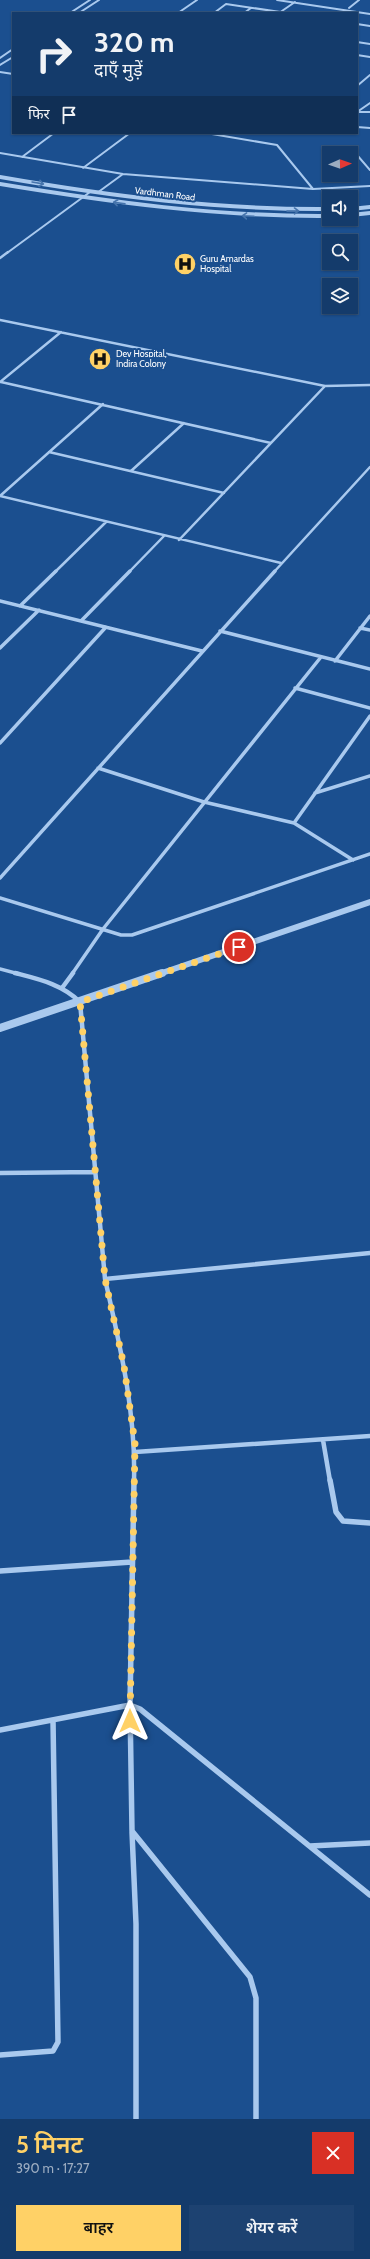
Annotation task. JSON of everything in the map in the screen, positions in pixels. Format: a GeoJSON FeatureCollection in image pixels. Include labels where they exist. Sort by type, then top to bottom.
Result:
{"type":"FeatureCollection","features":[{"type":"Feature","properties":{"kind":"street"},"geometry":{"type":"LineString","coordinates":[[72,12],[90,0]]}},
{"type":"Feature","properties":{"kind":"street"},"geometry":{"type":"LineString","coordinates":[[81,12],[99,0]]}},
{"type":"Feature","properties":{"kind":"street"},"geometry":{"type":"LineString","coordinates":[[179,12],[197,0]]}},
{"type":"Feature","properties":{"kind":"street"},"geometry":{"type":"LineString","coordinates":[[276,0],[295,1],[370,12]]}},
{"type":"Feature","properties":{"kind":"street"},"geometry":{"type":"LineString","coordinates":[[349,8],[359,0]]}},
{"type":"Feature","properties":{"kind":"street"},"geometry":{"type":"LineString","coordinates":[[215,12],[226,4],[279,12],[295,1],[370,12]]}},
{"type":"Feature","properties":{"kind":"street"},"geometry":{"type":"LineString","coordinates":[[245,12],[251,8]]}},
{"type":"Feature","properties":{"kind":"street"},"geometry":{"type":"LineString","coordinates":[[358,24],[370,26]]}},
{"type":"Feature","properties":{"kind":"street"},"geometry":{"type":"LineString","coordinates":[[358,42],[370,44]]}},
{"type":"Feature","properties":{"kind":"street"},"geometry":{"type":"LineString","coordinates":[[0,58],[12,50]]}},
{"type":"Feature","properties":{"kind":"street"},"geometry":{"type":"LineString","coordinates":[[358,55],[370,57]]}},
{"type":"Feature","properties":{"kind":"street"},"geometry":{"type":"LineString","coordinates":[[0,65],[12,57]]}},
{"type":"Feature","properties":{"kind":"street"},"geometry":{"type":"LineString","coordinates":[[0,72],[12,74]]}},
{"type":"Feature","properties":{"kind":"street"},"geometry":{"type":"LineString","coordinates":[[358,85],[370,75]]}},
{"type":"Feature","properties":{"kind":"street"},"geometry":{"type":"LineString","coordinates":[[358,111],[370,103]]}},
{"type":"Feature","properties":{"kind":"street"},"geometry":{"type":"LineString","coordinates":[[358,112],[370,112]]}},
{"type":"Feature","properties":{"kind":"street"},"geometry":{"type":"LineString","coordinates":[[358,127],[370,128]]}},
{"type":"Feature","properties":{"kind":"street"},"geometry":{"type":"LineString","coordinates":[[22,157],[53,134]]}},
{"type":"Feature","properties":{"kind":"street"},"geometry":{"type":"LineString","coordinates":[[83,168],[129,134]]}},
{"type":"Feature","properties":{"kind":"street"},"geometry":{"type":"LineString","coordinates":[[212,134],[277,145],[313,189]]}},
{"type":"Feature","properties":{"kind":"street"},"geometry":{"type":"LineString","coordinates":[[0,153],[123,174],[313,189],[370,186]]}},
{"type":"Feature","properties":{"kind":"street"},"geometry":{"type":"LineString","coordinates":[[358,157],[370,170]]}},
{"type":"Feature","properties":{"kind":"street"},"geometry":{"type":"LineString","coordinates":[[97,193],[123,174]]}},
{"type":"Feature","properties":{"kind":"street","name":"Vardhman Road"},"geometry":{"type":"LineString","coordinates":[[0,177],[175,204],[232,209],[322,209]]}},
{"type":"Feature","properties":{"kind":"street","name":"Vardhman Road"},"geometry":{"type":"LineString","coordinates":[[0,184],[193,213],[256,216],[322,216]]}},
{"type":"Feature","properties":{"kind":"street"},"geometry":{"type":"LineString","coordinates":[[0,258],[90,192]]}},
{"type":"Feature","properties":{"kind":"street"},"geometry":{"type":"LineString","coordinates":[[358,208],[370,207]]}},
{"type":"Feature","properties":{"kind":"street"},"geometry":{"type":"LineString","coordinates":[[358,214],[370,213]]}},
{"type":"Feature","properties":{"kind":"street"},"geometry":{"type":"LineString","coordinates":[[0,320],[325,386],[370,385]]}},
{"type":"Feature","properties":{"kind":"street"},"geometry":{"type":"LineString","coordinates":[[0,382],[61,332]]}},
{"type":"Feature","properties":{"kind":"street"},"geometry":{"type":"LineString","coordinates":[[0,382],[272,442]]}},
{"type":"Feature","properties":{"kind":"street"},"geometry":{"type":"LineString","coordinates":[[179,540],[325,386]]}},
{"type":"Feature","properties":{"kind":"street"},"geometry":{"type":"LineString","coordinates":[[0,496],[102,404]]}},
{"type":"Feature","properties":{"kind":"street"},"geometry":{"type":"LineString","coordinates":[[131,471],[184,423]]}},
{"type":"Feature","properties":{"kind":"street"},"geometry":{"type":"LineString","coordinates":[[49,452],[224,493]]}},
{"type":"Feature","properties":{"kind":"street"},"geometry":{"type":"LineString","coordinates":[[0,878],[281,563],[370,467]]}},
{"type":"Feature","properties":{"kind":"street"},"geometry":{"type":"LineString","coordinates":[[0,496],[179,540],[281,563]]}},
{"type":"Feature","properties":{"kind":"street"},"geometry":{"type":"LineString","coordinates":[[20,606],[106,522]]}},
{"type":"Feature","properties":{"kind":"street"},"geometry":{"type":"LineString","coordinates":[[81,621],[164,536]]}},
{"type":"Feature","properties":{"kind":"street"},"geometry":{"type":"LineString","coordinates":[[0,601],[202,651]]}},
{"type":"Feature","properties":{"kind":"street"},"geometry":{"type":"LineString","coordinates":[[0,648],[39,610]]}},
{"type":"Feature","properties":{"kind":"street"},"geometry":{"type":"LineString","coordinates":[[335,661],[370,616]]}},
{"type":"Feature","properties":{"kind":"street"},"geometry":{"type":"LineString","coordinates":[[0,743],[106,627]]}},
{"type":"Feature","properties":{"kind":"street"},"geometry":{"type":"LineString","coordinates":[[360,628],[370,630]]}},
{"type":"Feature","properties":{"kind":"street"},"geometry":{"type":"LineString","coordinates":[[220,631],[370,669]]}},
{"type":"Feature","properties":{"kind":"street"},"geometry":{"type":"LineString","coordinates":[[62,988],[103,929],[321,657]]}},
{"type":"Feature","properties":{"kind":"street"},"geometry":{"type":"LineString","coordinates":[[295,688],[370,708]]}},
{"type":"Feature","properties":{"kind":"street"},"geometry":{"type":"LineString","coordinates":[[294,823],[370,716]]}},
{"type":"Feature","properties":{"kind":"street"},"geometry":{"type":"LineString","coordinates":[[98,768],[204,802],[284,822],[294,823],[353,860]]}},
{"type":"Feature","properties":{"kind":"street"},"geometry":{"type":"LineString","coordinates":[[315,793],[370,776]]}},
{"type":"Feature","properties":{"kind":"street"},"geometry":{"type":"LineString","coordinates":[[0,898],[121,935],[132,935],[145,932],[370,854]]}},
{"type":"Feature","properties":{"kind":"street"},"geometry":{"type":"LineString","coordinates":[[0,1028],[370,902]]}},
{"type":"Feature","properties":{"kind":"street"},"geometry":{"type":"LineString","coordinates":[[0,969],[62,988],[73,994],[80,1002],[105,1279],[124,1366],[135,1452],[130,1705],[132,1831],[136,1924],[136,2119]]}},
{"type":"Feature","properties":{"kind":"street"},"geometry":{"type":"LineString","coordinates":[[0,1173],[95,1172]]}},
{"type":"Feature","properties":{"kind":"street"},"geometry":{"type":"LineString","coordinates":[[105,1279],[370,1252]]}},
{"type":"Feature","properties":{"kind":"street"},"geometry":{"type":"LineString","coordinates":[[135,1452],[370,1436]]}},
{"type":"Feature","properties":{"kind":"street"},"geometry":{"type":"LineString","coordinates":[[323,1440],[336,1512],[343,1521],[370,1523]]}},
{"type":"Feature","properties":{"kind":"street"},"geometry":{"type":"LineString","coordinates":[[0,1571],[132,1562]]}},
{"type":"Feature","properties":{"kind":"street"},"geometry":{"type":"LineString","coordinates":[[0,1730],[130,1705],[140,1709],[370,1895]]}},
{"type":"Feature","properties":{"kind":"street"},"geometry":{"type":"LineString","coordinates":[[0,2055],[53,2051],[58,2042],[53,1720]]}},
{"type":"Feature","properties":{"kind":"street"},"geometry":{"type":"LineString","coordinates":[[132,1831],[250,1977],[256,1998],[256,2119]]}},
{"type":"Feature","properties":{"kind":"street"},"geometry":{"type":"LineString","coordinates":[[310,1846],[370,1843]]}},
{"type":"Feature","properties":{"kind":"place","name":"Guru Amardas Hospital"},"geometry":{"type":"Point","coordinates":[185,264]}},
{"type":"Feature","properties":{"kind":"place","name":"Dev Hospital, Indira Colony"},"geometry":{"type":"Point","coordinates":[100,359]}},
{"type":"Feature","properties":{"kind":"route"},"geometry":{"type":"LineString","coordinates":[[130,1721],[135,1444],[124,1366],[105,1279],[80,1002],[239,947]]}}]}
